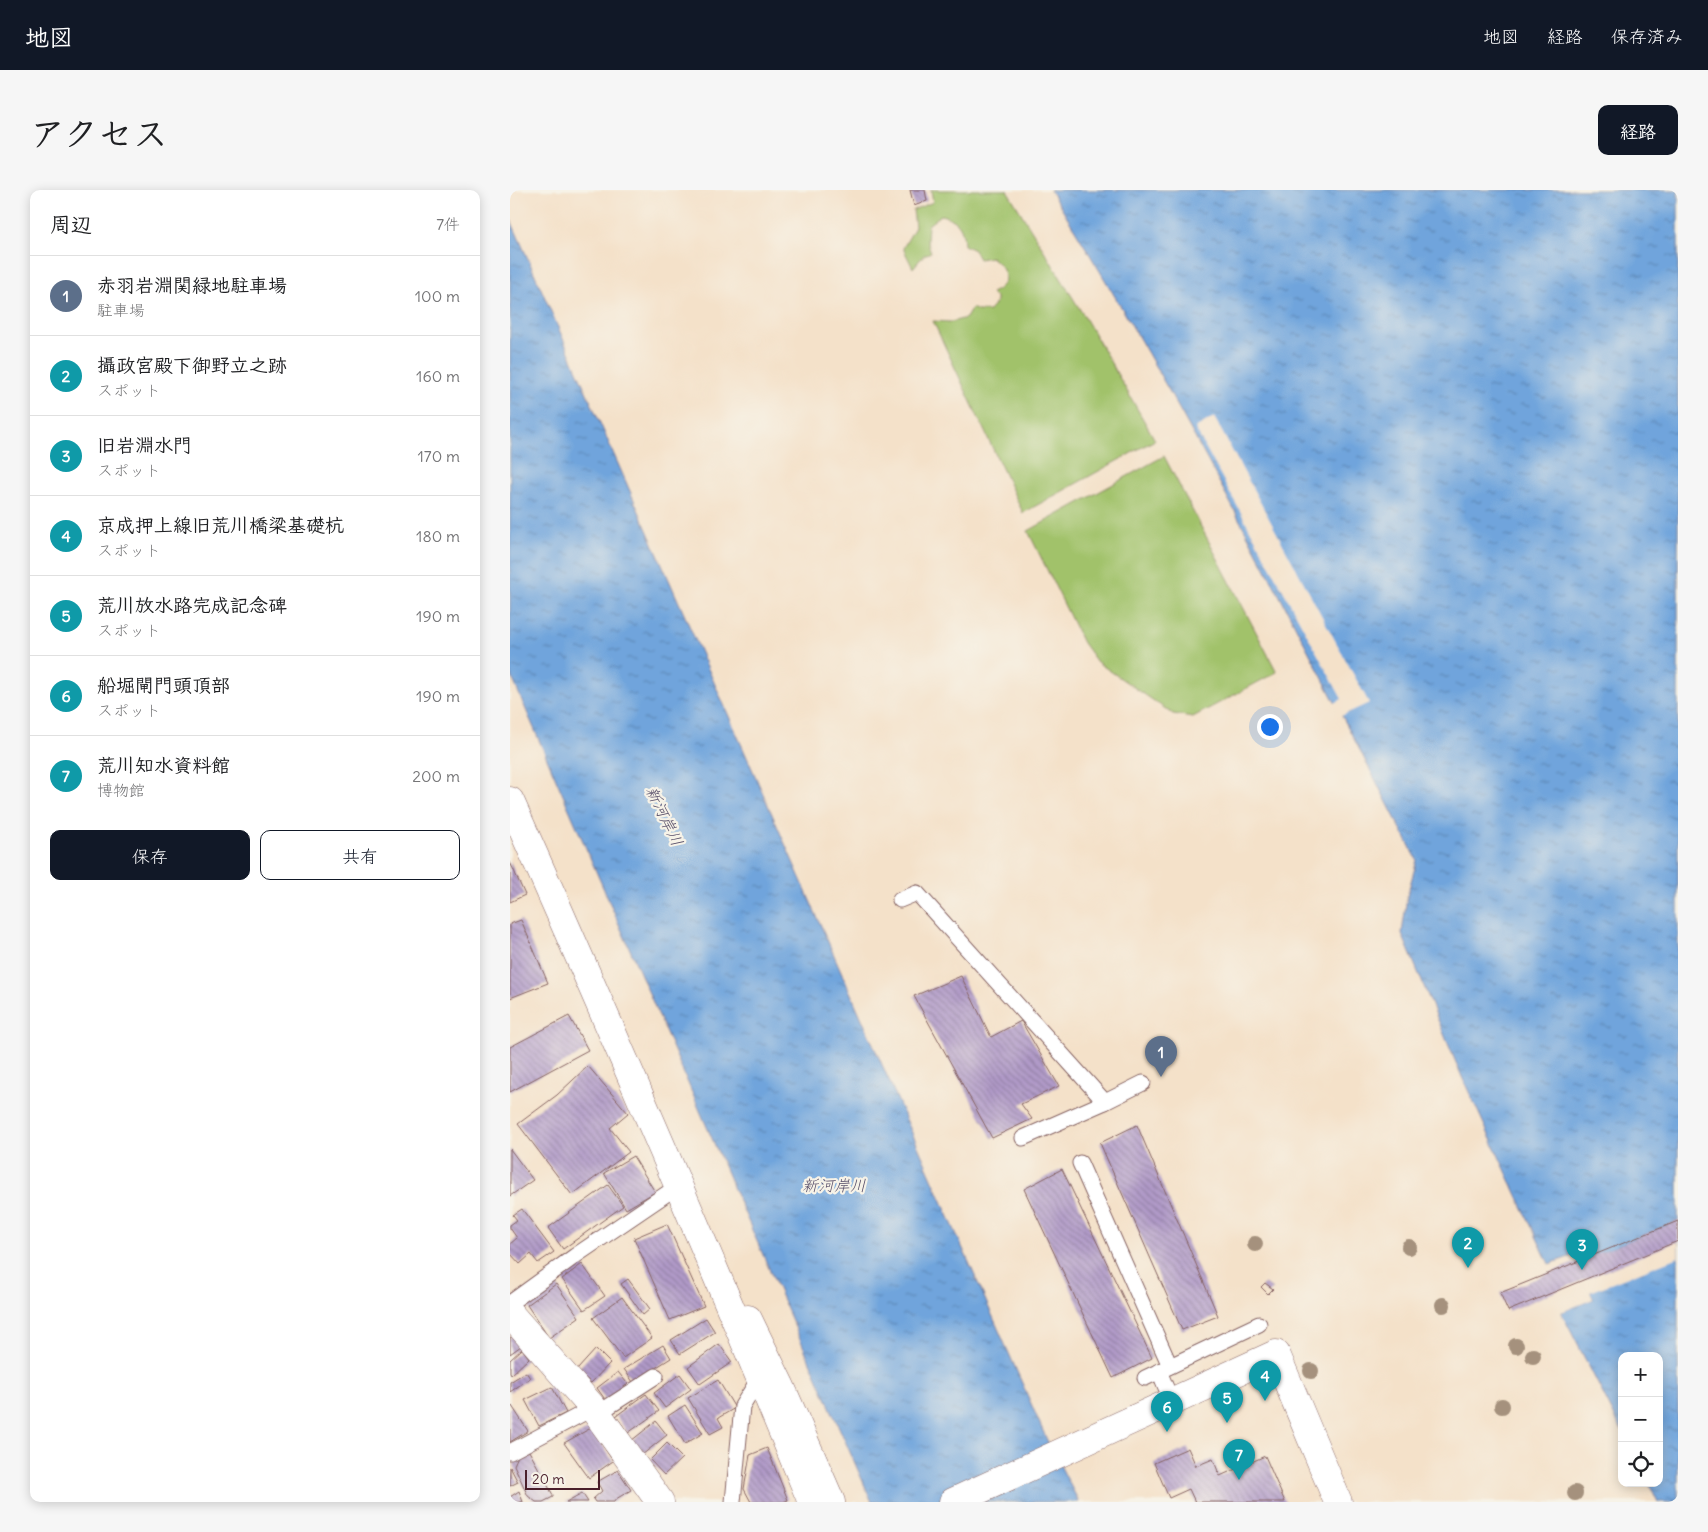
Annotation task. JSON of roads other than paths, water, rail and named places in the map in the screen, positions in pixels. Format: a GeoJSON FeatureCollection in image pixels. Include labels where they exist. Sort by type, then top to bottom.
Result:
{"type":"FeatureCollection","features":[{"type":"Feature","properties":{"kind":"street"},"geometry":{"type":"LineString","coordinates":[[510,801],[584,965],[812,1502]]}},
{"type":"Feature","properties":{"kind":"street"},"geometry":{"type":"LineString","coordinates":[[698,1231],[746,1317],[781,1387],[831,1502]]}},
{"type":"Feature","properties":{"kind":"street"},"geometry":{"type":"LineString","coordinates":[[510,1314],[595,1411],[655,1500]]}},
{"type":"Feature","properties":{"kind":"street"},"geometry":{"type":"LineString","coordinates":[[953,1502],[1276,1354],[1338,1502]]}},
{"type":"Feature","properties":{"kind":"lane"},"geometry":{"type":"LineString","coordinates":[[900,900],[918,892],[1105,1102]]}},
{"type":"Feature","properties":{"kind":"lane"},"geometry":{"type":"LineString","coordinates":[[1024,1138],[1143,1083]]}},
{"type":"Feature","properties":{"kind":"lane"},"geometry":{"type":"LineString","coordinates":[[1080,1164],[1158,1372],[1172,1402]]}},
{"type":"Feature","properties":{"kind":"lane"},"geometry":{"type":"LineString","coordinates":[[510,1303],[678,1186]]}},
{"type":"Feature","properties":{"kind":"lane"},"geometry":{"type":"LineString","coordinates":[[1158,1372],[1260,1324]]}},
{"type":"Feature","properties":{"kind":"lane"},"geometry":{"type":"LineString","coordinates":[[510,1452],[595,1411],[656,1376]]}},
{"type":"Feature","properties":{"kind":"lane"},"geometry":{"type":"LineString","coordinates":[[733,1502],[742,1406],[760,1377]]}},
{"type":"Feature","properties":{"kind":"water"},"geometry":{"type":"Polygon","coordinates":[[[1050,190],[1678,190],[1678,1221],[1578,1262],[1575,1255],[1549,1264],[1462,1077],[1402,934],[1407,896],[1417,860],[1195,437],[1100,271],[1050,190]]]}},
{"type":"Feature","properties":{"kind":"water","name":"新河岸川"},"geometry":{"type":"Polygon","coordinates":[[[510,218],[1047,1440],[1079,1502],[872,1502],[510,673],[510,218]]]}},
{"type":"Feature","properties":{"kind":"water"},"geometry":{"type":"Polygon","coordinates":[[[1678,1241],[1678,1502],[1658,1502],[1651,1487],[1663,1487],[1663,1352],[1618,1352],[1618,1423],[1561,1312],[1593,1299],[1590,1292],[1678,1241]]]}},
{"type":"Feature","properties":{"kind":"place","name":"赤羽岩淵関緑地駐車場"},"geometry":{"type":"Point","coordinates":[1161,1077]}},
{"type":"Feature","properties":{"kind":"place","name":"攝政宮殿下御野立之跡"},"geometry":{"type":"Point","coordinates":[1468,1268]}},
{"type":"Feature","properties":{"kind":"place","name":"旧岩淵水門"},"geometry":{"type":"Point","coordinates":[1582,1270]}},
{"type":"Feature","properties":{"kind":"place","name":"京成押上線旧荒川橋梁基礎杭"},"geometry":{"type":"Point","coordinates":[1265,1401]}},
{"type":"Feature","properties":{"kind":"place","name":"荒川放水路完成記念碑"},"geometry":{"type":"Point","coordinates":[1227,1423]}},
{"type":"Feature","properties":{"kind":"place","name":"船堀閘門頭頂部"},"geometry":{"type":"Point","coordinates":[1167,1432]}},
{"type":"Feature","properties":{"kind":"place","name":"荒川知水資料館"},"geometry":{"type":"Point","coordinates":[1239,1480]}}]}
